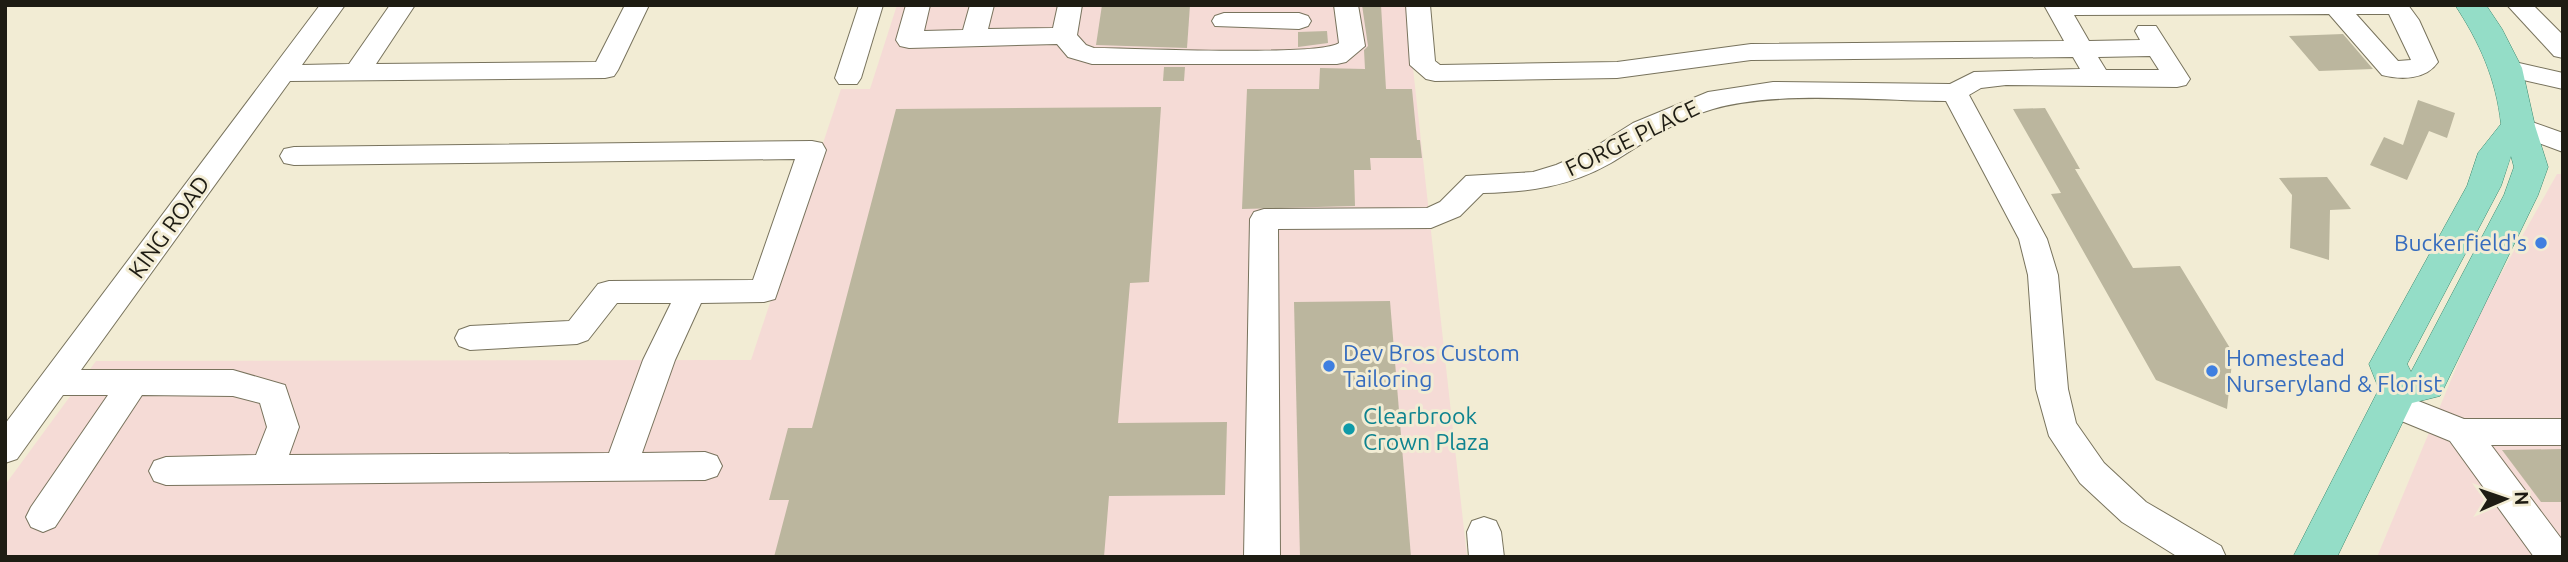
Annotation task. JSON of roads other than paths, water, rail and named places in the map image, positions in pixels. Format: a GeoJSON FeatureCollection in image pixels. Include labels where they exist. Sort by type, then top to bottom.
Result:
{"type":"FeatureCollection","features":[{"type":"Feature","properties":{"kind":"main road"},"geometry":{"type":"LineString","coordinates":[[2396,396],[2426,385],[2521,195],[2531,167],[2518,126],[2506,68],[2487,29],[2470,5]]}},
{"type":"Feature","properties":{"kind":"main road"},"geometry":{"type":"LineString","coordinates":[[2315,557],[2396,396],[2388,364],[2484,186],[2495,153],[2518,126]]}},
{"type":"Feature","properties":{"kind":"main road"},"geometry":{"type":"LineString","coordinates":[[2474,290],[2457,279],[2478,239],[2484,186]]}},
{"type":"Feature","properties":{"kind":"street","name":"KING ROAD"},"geometry":{"type":"LineString","coordinates":[[5,449],[333,5]]}},
{"type":"Feature","properties":{"kind":"street"},"geometry":{"type":"LineString","coordinates":[[358,72],[403,5]]}},
{"type":"Feature","properties":{"kind":"street"},"geometry":{"type":"LineString","coordinates":[[283,73],[605,70],[637,5]]}},
{"type":"Feature","properties":{"kind":"street"},"geometry":{"type":"LineString","coordinates":[[848,78],[871,5]]}},
{"type":"Feature","properties":{"kind":"street"},"geometry":{"type":"LineString","coordinates":[[918,5],[909,40],[1064,36],[1077,51],[1092,56],[1223,58],[1337,56],[1352,46],[1346,5]]}},
{"type":"Feature","properties":{"kind":"street"},"geometry":{"type":"LineString","coordinates":[[974,37],[982,5]]}},
{"type":"Feature","properties":{"kind":"street"},"geometry":{"type":"LineString","coordinates":[[1064,36],[1070,5]]}},
{"type":"Feature","properties":{"kind":"street"},"geometry":{"type":"LineString","coordinates":[[1418,5],[1423,65],[1435,73],[1617,70],[1751,52],[2158,48]]}},
{"type":"Feature","properties":{"kind":"street"},"geometry":{"type":"LineString","coordinates":[[2519,5],[2563,50]]}},
{"type":"Feature","properties":{"kind":"street"},"geometry":{"type":"LineString","coordinates":[[2056,7],[2396,6],[2407,20],[2425,62],[2419,68],[2391,69],[2337,8]]}},
{"type":"Feature","properties":{"kind":"street"},"geometry":{"type":"LineString","coordinates":[[2056,7],[2098,78]]}},
{"type":"Feature","properties":{"kind":"street"},"geometry":{"type":"LineString","coordinates":[[2131,8],[2177,79],[2006,77],[1975,80],[1955,93],[2033,239],[2043,275],[2052,389],[2062,427],[2092,473],[2134,512],[2209,557]]}},
{"type":"Feature","properties":{"kind":"street"},"geometry":{"type":"LineString","coordinates":[[1223,58],[1224,13],[1299,21]]}},
{"type":"Feature","properties":{"kind":"street"},"geometry":{"type":"LineString","coordinates":[[1881,51],[1898,92]]}},
{"type":"Feature","properties":{"kind":"street"},"geometry":{"type":"LineString","coordinates":[[1669,65],[1708,101]]}},
{"type":"Feature","properties":{"kind":"street"},"geometry":{"type":"LineString","coordinates":[[2506,68],[2563,81]]}},
{"type":"Feature","properties":{"kind":"street","name":"FORGE PLACE"},"geometry":{"type":"LineString","coordinates":[[1262,557],[1264,219],[1431,218],[1450,209],[1476,183],[1533,182],[1566,172],[1600,157],[1642,129],[1708,101],[1773,91],[1955,93]]}},
{"type":"Feature","properties":{"kind":"street"},"geometry":{"type":"LineString","coordinates":[[2518,126],[2563,143]]}},
{"type":"Feature","properties":{"kind":"street"},"geometry":{"type":"LineString","coordinates":[[294,156],[812,150],[764,290],[609,292],[578,332],[470,338]]}},
{"type":"Feature","properties":{"kind":"street"},"geometry":{"type":"LineString","coordinates":[[620,467],[659,360],[691,293]]}},
{"type":"Feature","properties":{"kind":"street"},"geometry":{"type":"LineString","coordinates":[[54,382],[233,383],[274,394],[283,427],[267,469]]}},
{"type":"Feature","properties":{"kind":"street"},"geometry":{"type":"LineString","coordinates":[[43,517],[133,383]]}},
{"type":"Feature","properties":{"kind":"street"},"geometry":{"type":"LineString","coordinates":[[2396,396],[2462,432],[2554,557]]}},
{"type":"Feature","properties":{"kind":"street"},"geometry":{"type":"LineString","coordinates":[[2462,432],[2563,432]]}},
{"type":"Feature","properties":{"kind":"street"},"geometry":{"type":"LineString","coordinates":[[166,471],[705,466]]}},
{"type":"Feature","properties":{"kind":"place","name":"Buckerfield's"},"geometry":{"type":"Point","coordinates":[2541,243]}},
{"type":"Feature","properties":{"kind":"place","name":"Dev Bros Custom Tailoring"},"geometry":{"type":"Point","coordinates":[1329,366]}},
{"type":"Feature","properties":{"kind":"place","name":"Homestead Nurseryland & Florist"},"geometry":{"type":"Point","coordinates":[2212,371]}},
{"type":"Feature","properties":{"kind":"place","name":"Clearbrook Crown Plaza"},"geometry":{"type":"Point","coordinates":[1349,429]}}]}
